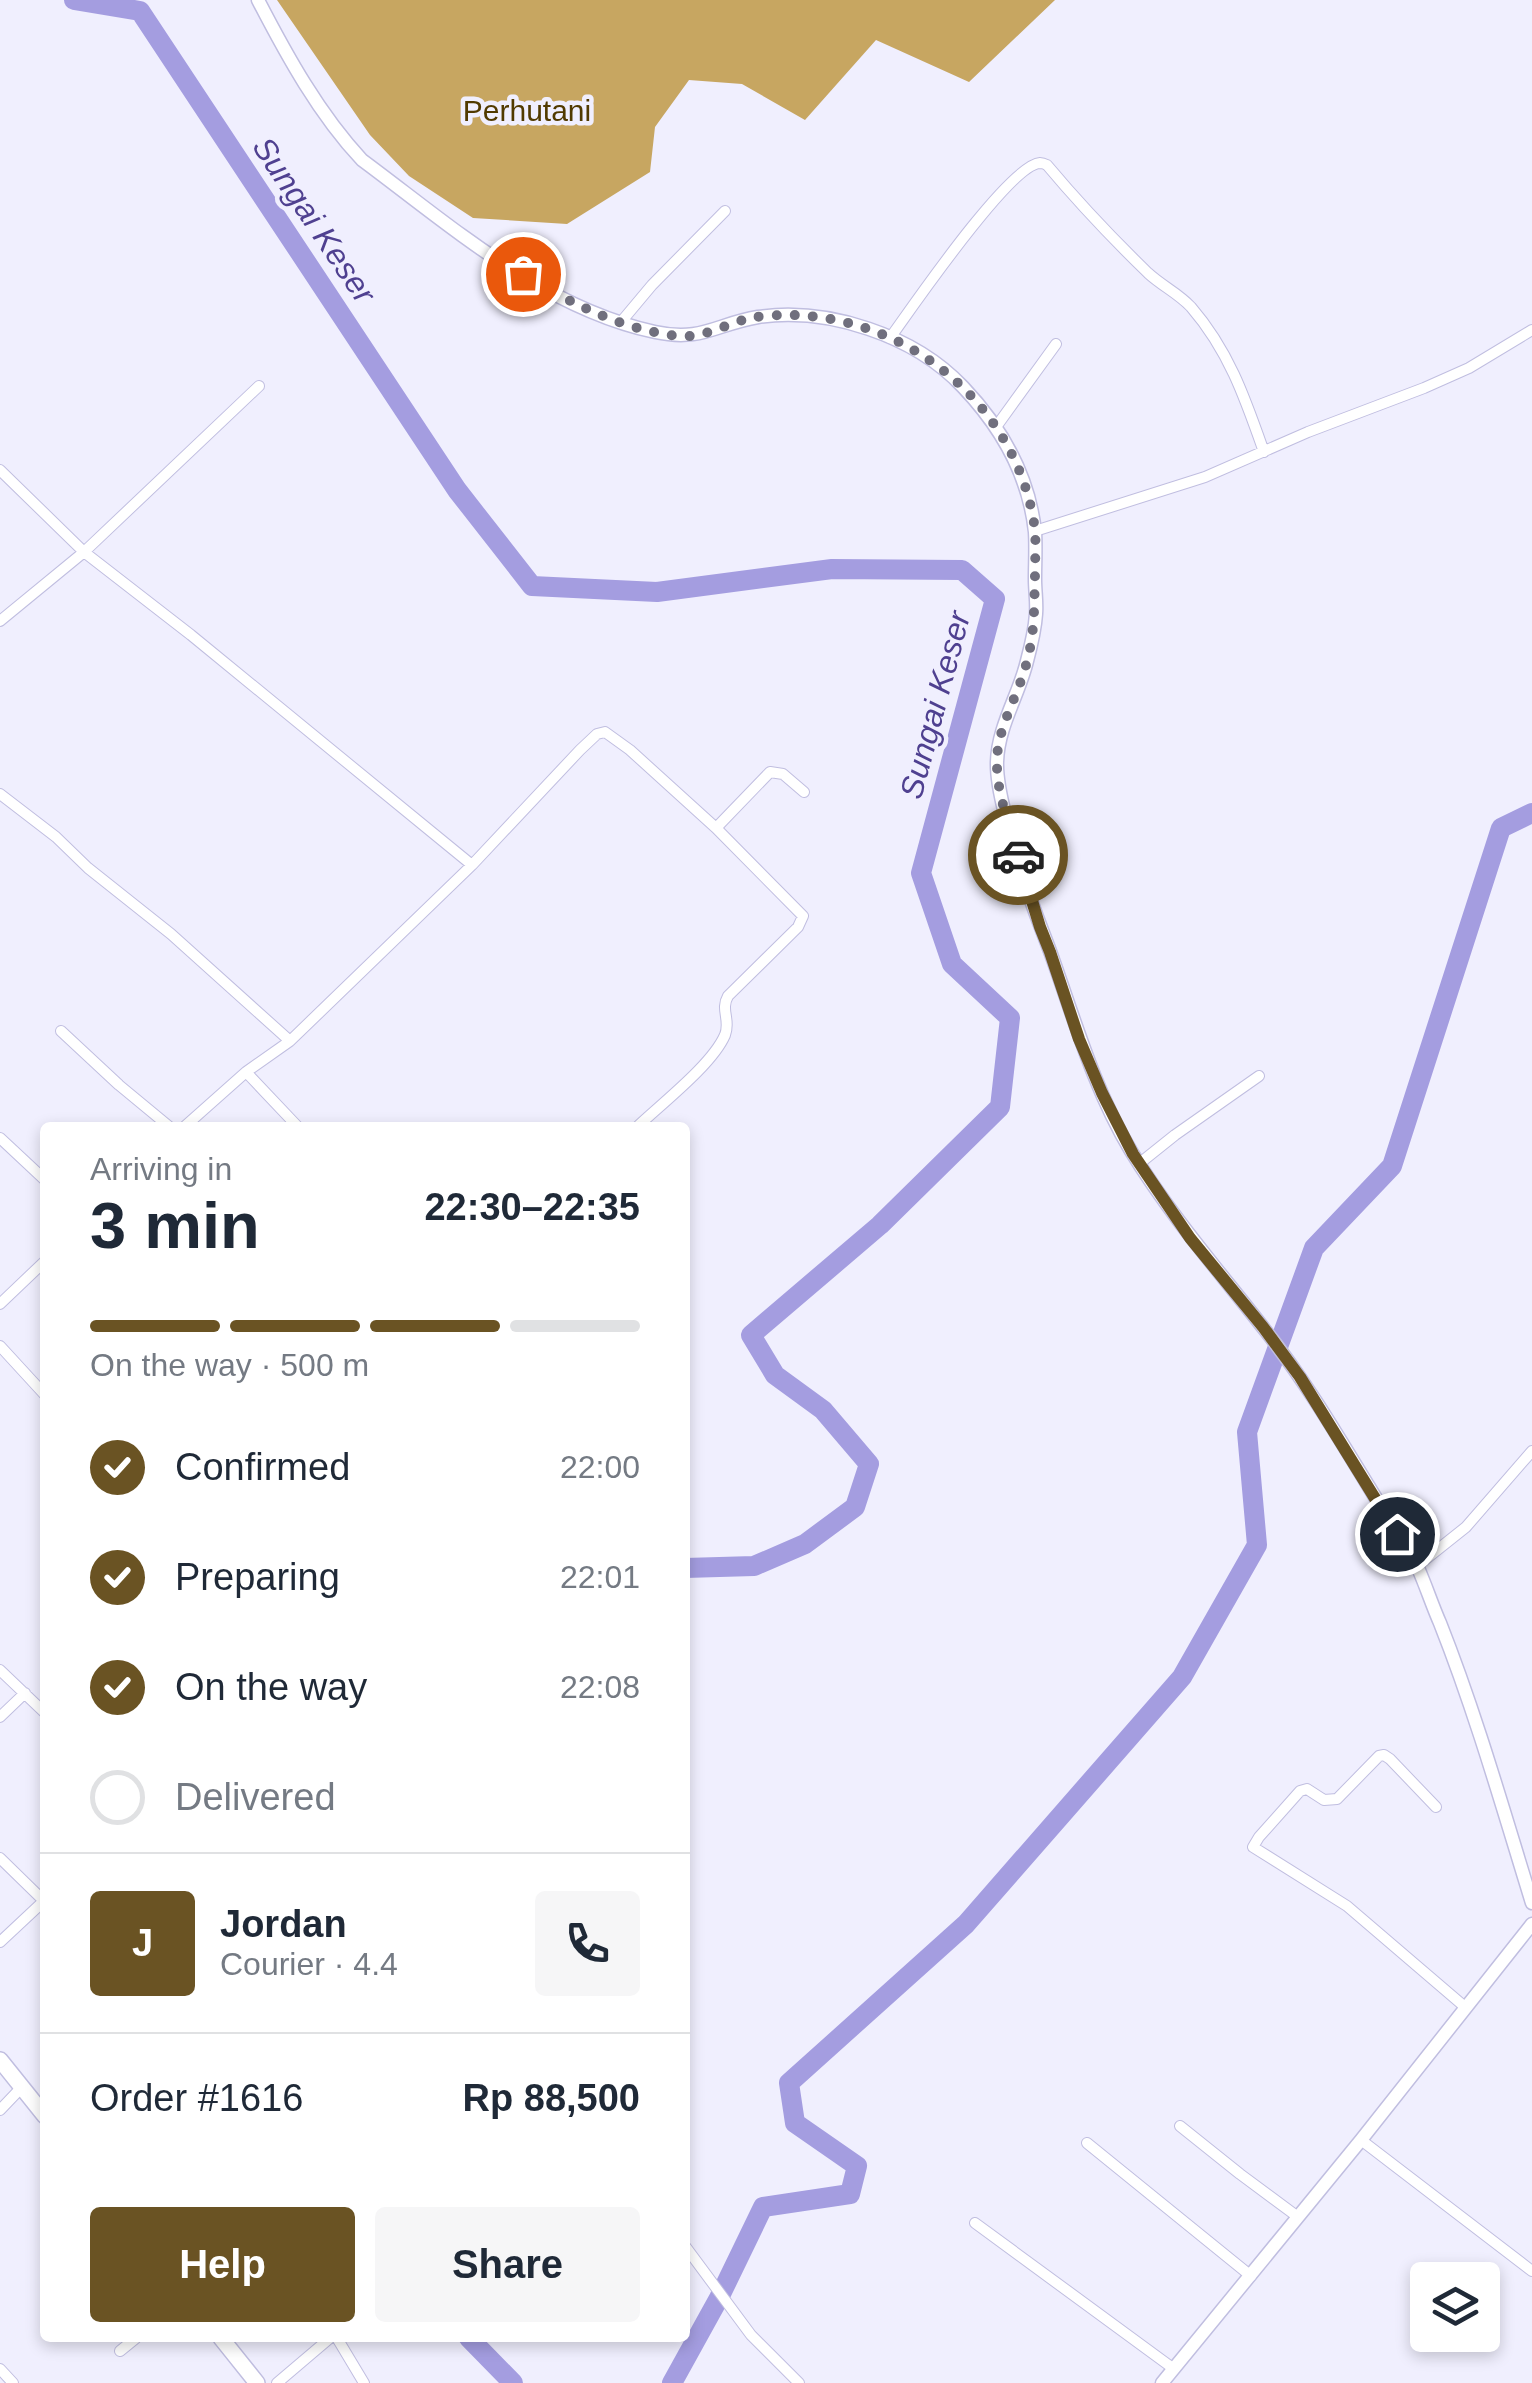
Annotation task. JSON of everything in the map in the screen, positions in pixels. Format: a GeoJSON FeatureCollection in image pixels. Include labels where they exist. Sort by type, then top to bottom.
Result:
{"type":"FeatureCollection","features":[{"type":"Feature","properties":{"kind":"highway"},"geometry":{"type":"LineString","coordinates":[[0,2060],[40,2110]]}},
{"type":"Feature","properties":{"kind":"highway"},"geometry":{"type":"LineString","coordinates":[[224,2342],[257,2383]]}},
{"type":"Feature","properties":{"kind":"street"},"geometry":{"type":"LineString","coordinates":[[258,0],[282,47],[344,140],[362,160],[500,261],[571,303],[652,332],[682,336],[751,318],[806,316],[858,326],[912,348],[960,384],[996,427],[1016,460],[1035,532],[1036,614],[1026,666],[1006,719],[996,766],[1025,882],[1079,1039],[1112,1114],[1140,1164],[1190,1238],[1282,1351],[1417,1566],[1462,1679],[1532,1903]]}},
{"type":"Feature","properties":{"kind":"street"},"geometry":{"type":"LineString","coordinates":[[890,338],[957,246],[1010,183],[1041,162],[1148,273],[1190,307],[1219,345],[1241,386],[1264,452]]}},
{"type":"Feature","properties":{"kind":"street"},"geometry":{"type":"LineString","coordinates":[[621,322],[724,211]]}},
{"type":"Feature","properties":{"kind":"street"},"geometry":{"type":"LineString","coordinates":[[1035,532],[1205,477],[1424,388],[1469,368],[1532,330]]}},
{"type":"Feature","properties":{"kind":"street"},"geometry":{"type":"LineString","coordinates":[[996,427],[1056,344]]}},
{"type":"Feature","properties":{"kind":"street"},"geometry":{"type":"LineString","coordinates":[[0,621],[84,552],[259,386]]}},
{"type":"Feature","properties":{"kind":"street"},"geometry":{"type":"LineString","coordinates":[[0,470],[84,552],[472,866]]}},
{"type":"Feature","properties":{"kind":"street"},"geometry":{"type":"LineString","coordinates":[[191,1122],[246,1072],[290,1041],[472,866],[601,732],[630,750],[804,916],[798,927],[728,996],[724,1003],[727,1028],[702,1066],[642,1122]]}},
{"type":"Feature","properties":{"kind":"street"},"geometry":{"type":"LineString","coordinates":[[716,828],[770,772],[783,774],[804,792]]}},
{"type":"Feature","properties":{"kind":"street"},"geometry":{"type":"LineString","coordinates":[[0,794],[171,934],[290,1041]]}},
{"type":"Feature","properties":{"kind":"street"},"geometry":{"type":"LineString","coordinates":[[61,1031],[164,1122]]}},
{"type":"Feature","properties":{"kind":"street"},"geometry":{"type":"LineString","coordinates":[[246,1072],[293,1122]]}},
{"type":"Feature","properties":{"kind":"street"},"geometry":{"type":"LineString","coordinates":[[1140,1164],[1260,1076]]}},
{"type":"Feature","properties":{"kind":"street"},"geometry":{"type":"LineString","coordinates":[[0,1138],[40,1175]]}},
{"type":"Feature","properties":{"kind":"street"},"geometry":{"type":"LineString","coordinates":[[0,1304],[40,1266]]}},
{"type":"Feature","properties":{"kind":"street"},"geometry":{"type":"LineString","coordinates":[[0,1346],[40,1390]]}},
{"type":"Feature","properties":{"kind":"street"},"geometry":{"type":"LineString","coordinates":[[1417,1566],[1466,1527],[1532,1450]]}},
{"type":"Feature","properties":{"kind":"street"},"geometry":{"type":"LineString","coordinates":[[0,1670],[40,1707]]}},
{"type":"Feature","properties":{"kind":"street"},"geometry":{"type":"LineString","coordinates":[[0,1717],[26,1692]]}},
{"type":"Feature","properties":{"kind":"street"},"geometry":{"type":"LineString","coordinates":[[1436,1807],[1390,1760],[1379,1756],[1337,1800],[1324,1800],[1307,1788],[1300,1791],[1253,1847],[1347,1906],[1465,2007]]}},
{"type":"Feature","properties":{"kind":"street"},"geometry":{"type":"LineString","coordinates":[[0,1858],[40,1896]]}},
{"type":"Feature","properties":{"kind":"street"},"geometry":{"type":"LineString","coordinates":[[0,1942],[40,1906]]}},
{"type":"Feature","properties":{"kind":"street"},"geometry":{"type":"LineString","coordinates":[[1162,2383],[1532,1924]]}},
{"type":"Feature","properties":{"kind":"street"},"geometry":{"type":"LineString","coordinates":[[0,2110],[22,2087]]}},
{"type":"Feature","properties":{"kind":"street"},"geometry":{"type":"LineString","coordinates":[[1180,2126],[1298,2216]]}},
{"type":"Feature","properties":{"kind":"street"},"geometry":{"type":"LineString","coordinates":[[1360,2140],[1532,2270]]}},
{"type":"Feature","properties":{"kind":"street"},"geometry":{"type":"LineString","coordinates":[[1086,2144],[1250,2276]]}},
{"type":"Feature","properties":{"kind":"street"},"geometry":{"type":"LineString","coordinates":[[975,2223],[1174,2369]]}},
{"type":"Feature","properties":{"kind":"street"},"geometry":{"type":"LineString","coordinates":[[690,2253],[750,2335],[799,2383]]}},
{"type":"Feature","properties":{"kind":"street"},"geometry":{"type":"LineString","coordinates":[[120,2351],[131,2342]]}},
{"type":"Feature","properties":{"kind":"street"},"geometry":{"type":"LineString","coordinates":[[278,2383],[328,2342]]}},
{"type":"Feature","properties":{"kind":"street"},"geometry":{"type":"LineString","coordinates":[[336,2342],[364,2383]]}},
{"type":"Feature","properties":{"kind":"street"},"geometry":{"type":"LineString","coordinates":[[0,2369],[13,2383]]}},
{"type":"Feature","properties":{"kind":"green space","name":"Perhutani"},"geometry":{"type":"Polygon","coordinates":[[[277,0],[1055,0],[969,82],[876,40],[805,120],[742,84],[689,80],[655,127],[650,172],[567,224],[473,218],[409,176],[370,135],[277,0]]]}},
{"type":"Feature","properties":{"kind":"waterway","name":"Sungai Keser"},"geometry":{"type":"LineString","coordinates":[[74,0],[140,11],[457,490],[532,586],[657,592],[832,569],[962,570],[995,599],[921,873],[952,964],[1010,1018],[1000,1107],[880,1225],[751,1335],[775,1375],[823,1410],[869,1464],[855,1507],[805,1544],[754,1566],[690,1568]]}},
{"type":"Feature","properties":{"kind":"waterway"},"geometry":{"type":"LineString","coordinates":[[672,2383],[763,2207],[850,2194],[857,2166],[795,2123],[789,2083],[966,1924],[1182,1677],[1257,1545],[1247,1432],[1314,1248],[1392,1166],[1501,828],[1532,813]]}},
{"type":"Feature","properties":{"kind":"waterway","name":"Sungai Keser"},"geometry":{"type":"LineString","coordinates":[[473,2342],[513,2383]]}},
{"type":"Feature","properties":{"kind":"way so far"},"geometry":{"type":"LineString","coordinates":[[523,274],[571,303],[652,332],[700,334],[751,318],[779,315],[858,326],[912,348],[960,384],[996,427],[1016,460],[1035,532],[1036,614],[1026,666],[1006,719],[996,766],[1018,855]]}},
{"type":"Feature","properties":{"kind":"route"},"geometry":{"type":"LineString","coordinates":[[1018,855],[1079,1039],[1133,1154],[1190,1238],[1282,1351],[1397,1534]]}}]}
